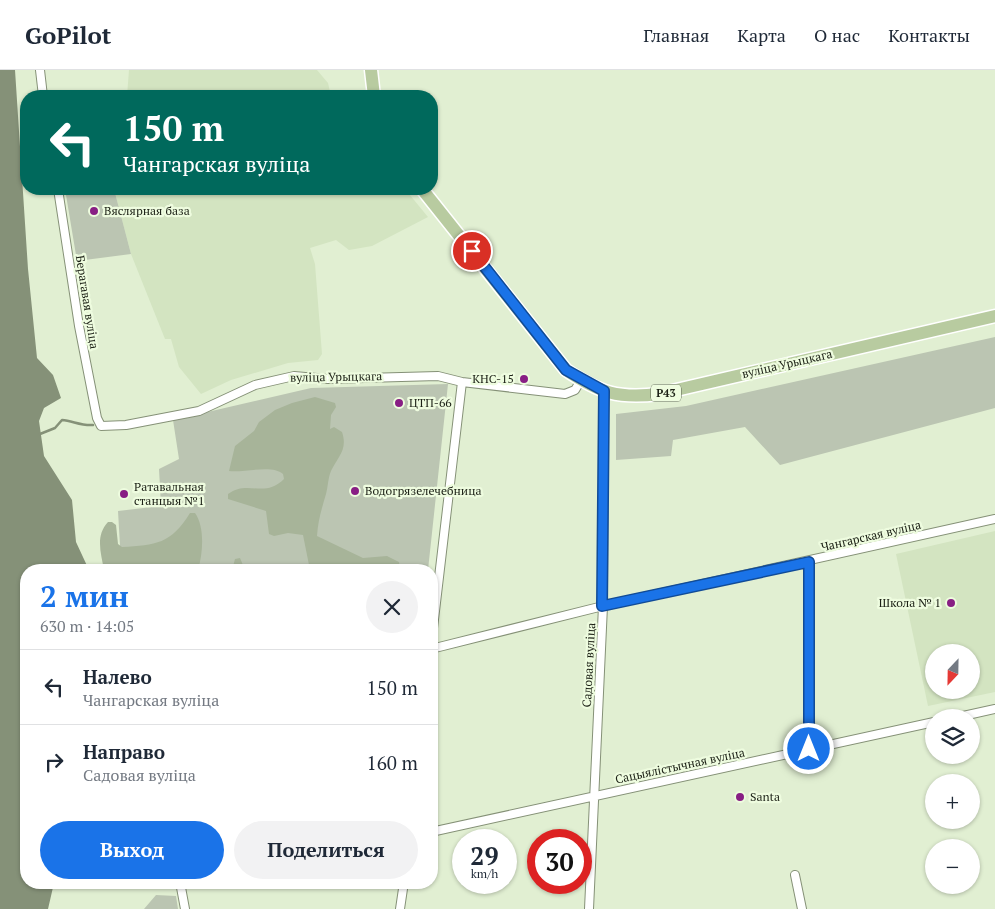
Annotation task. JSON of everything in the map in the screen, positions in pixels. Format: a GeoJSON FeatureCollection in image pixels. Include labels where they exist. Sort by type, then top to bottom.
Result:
{"type":"FeatureCollection","features":[{"type":"Feature","properties":{"kind":"main road"},"geometry":{"type":"LineString","coordinates":[[371,70],[373,90]]}},
{"type":"Feature","properties":{"kind":"main road","name":"вуліца Урыцкага"},"geometry":{"type":"LineString","coordinates":[[427,195],[566,370],[581,380],[620,396],[636,397],[659,394],[995,316]]}},
{"type":"Feature","properties":{"kind":"street"},"geometry":{"type":"LineString","coordinates":[[40,70],[42,90]]}},
{"type":"Feature","properties":{"kind":"street","name":"Берагавая вуліца"},"geometry":{"type":"LineString","coordinates":[[59,195],[79,326],[97,418]]}},
{"type":"Feature","properties":{"kind":"street","name":"вуліца Урыцкага"},"geometry":{"type":"LineString","coordinates":[[97,418],[101,426],[126,425],[199,411],[255,385],[294,376],[328,378],[438,376],[462,382],[565,394],[575,390],[581,380]]}},
{"type":"Feature","properties":{"kind":"street"},"geometry":{"type":"LineString","coordinates":[[438,586],[462,382]]}},
{"type":"Feature","properties":{"kind":"street","name":"Садовая вуліца"},"geometry":{"type":"LineString","coordinates":[[589,909],[602,606],[604,391]]}},
{"type":"Feature","properties":{"kind":"street","name":"Чангарская вуліца"},"geometry":{"type":"LineString","coordinates":[[438,647],[602,606],[809,562],[995,519]]}},
{"type":"Feature","properties":{"kind":"street"},"geometry":{"type":"LineString","coordinates":[[809,562],[809,749]]}},
{"type":"Feature","properties":{"kind":"street"},"geometry":{"type":"LineString","coordinates":[[980,712],[995,708]]}},
{"type":"Feature","properties":{"kind":"street","name":"Сацыялістычная вуліца"},"geometry":{"type":"LineString","coordinates":[[438,830],[925,724]]}},
{"type":"Feature","properties":{"kind":"street"},"geometry":{"type":"LineString","coordinates":[[795,875],[802,909]]}},
{"type":"Feature","properties":{"kind":"street"},"geometry":{"type":"LineString","coordinates":[[181,889],[185,909]]}},
{"type":"Feature","properties":{"kind":"street"},"geometry":{"type":"LineString","coordinates":[[400,909],[403,889]]}},
{"type":"Feature","properties":{"kind":"shaded area"},"geometry":{"type":"Polygon","coordinates":[[[0,70],[15,70],[20,147],[20,195],[23,195],[37,358],[53,375],[61,398],[44,408],[39,421],[44,456],[72,500],[76,542],[86,564],[20,564],[20,889],[53,889],[48,909],[0,909],[0,70]]]}},
{"type":"Feature","properties":{"kind":"shaded area"},"geometry":{"type":"Polygon","coordinates":[[[129,70],[317,70],[328,83],[330,90],[127,90],[129,70]]]}},
{"type":"Feature","properties":{"kind":"shaded area","name":"Вяслярная база"},"geometry":{"type":"Polygon","coordinates":[[[66,195],[116,195],[131,254],[77,261],[66,195]]]}},
{"type":"Feature","properties":{"kind":"shaded area"},"geometry":{"type":"Polygon","coordinates":[[[116,195],[410,195],[428,217],[372,246],[349,250],[336,240],[310,248],[315,264],[322,354],[318,360],[288,363],[231,380],[201,394],[179,367],[171,339],[165,339],[131,254],[116,195]]]}},
{"type":"Feature","properties":{"kind":"shaded area"},"geometry":{"type":"Polygon","coordinates":[[[995,337],[995,408],[780,465],[745,427],[673,440],[671,456],[616,460],[616,414],[686,406],[995,337]]]}},
{"type":"Feature","properties":{"kind":"shaded area"},"geometry":{"type":"Polygon","coordinates":[[[448,384],[429,564],[130,564],[120,546],[118,511],[161,506],[159,469],[179,459],[173,420],[311,388],[448,384]]]}},
{"type":"Feature","properties":{"kind":"shaded area"},"geometry":{"type":"Polygon","coordinates":[[[315,397],[335,403],[336,407],[331,415],[330,429],[334,427],[342,432],[344,438],[343,448],[330,474],[319,519],[317,536],[363,558],[387,556],[399,562],[399,564],[309,564],[303,535],[288,533],[274,536],[269,534],[266,511],[228,499],[228,494],[235,490],[242,488],[270,488],[284,479],[283,474],[272,470],[229,471],[235,446],[254,431],[259,422],[275,410],[315,397]]]}},
{"type":"Feature","properties":{"kind":"shaded area"},"geometry":{"type":"Polygon","coordinates":[[[190,513],[195,513],[202,533],[199,564],[103,564],[100,539],[101,533],[108,522],[116,525],[118,544],[122,547],[153,544],[162,541],[176,531],[190,513]]]}},
{"type":"Feature","properties":{"kind":"shaded area","name":"Школа № 1"},"geometry":{"type":"Polygon","coordinates":[[[995,531],[995,692],[980,695],[980,644],[925,644],[925,692],[896,554],[995,531]]]}},
{"type":"Feature","properties":{"kind":"shaded area"},"geometry":{"type":"Polygon","coordinates":[[[240,558],[242,564],[234,564],[235,559],[240,558]]]}},
{"type":"Feature","properties":{"kind":"shaded area","name":"Школа № 1"},"geometry":{"type":"Polygon","coordinates":[[[927,699],[962,699],[928,706],[927,699]]]}},
{"type":"Feature","properties":{"kind":"shaded area"},"geometry":{"type":"Polygon","coordinates":[[[156,895],[176,896],[178,909],[144,909],[156,895]]]}},
{"type":"Feature","properties":{"kind":"waterway"},"geometry":{"type":"LineString","coordinates":[[40,434],[55,428],[62,420],[93,425]]}},
{"type":"Feature","properties":{"kind":"place","name":"Вяслярная база"},"geometry":{"type":"Point","coordinates":[94,211]}},
{"type":"Feature","properties":{"kind":"place","name":"КНС-15"},"geometry":{"type":"Point","coordinates":[524,379]}},
{"type":"Feature","properties":{"kind":"place","name":"ЦТП-66"},"geometry":{"type":"Point","coordinates":[399,403]}},
{"type":"Feature","properties":{"kind":"place","name":"Водогрязелечебница"},"geometry":{"type":"Point","coordinates":[355,491]}},
{"type":"Feature","properties":{"kind":"place","name":"Ратавальная станцыя №1"},"geometry":{"type":"Point","coordinates":[124,494]}},
{"type":"Feature","properties":{"kind":"place","name":"Школа № 1"},"geometry":{"type":"Point","coordinates":[951,603]}},
{"type":"Feature","properties":{"kind":"place","name":"Santa"},"geometry":{"type":"Point","coordinates":[740,797]}},
{"type":"Feature","properties":{"kind":"route"},"geometry":{"type":"LineString","coordinates":[[472,251],[566,370],[604,391],[602,606],[809,562],[809,749]]}}]}
